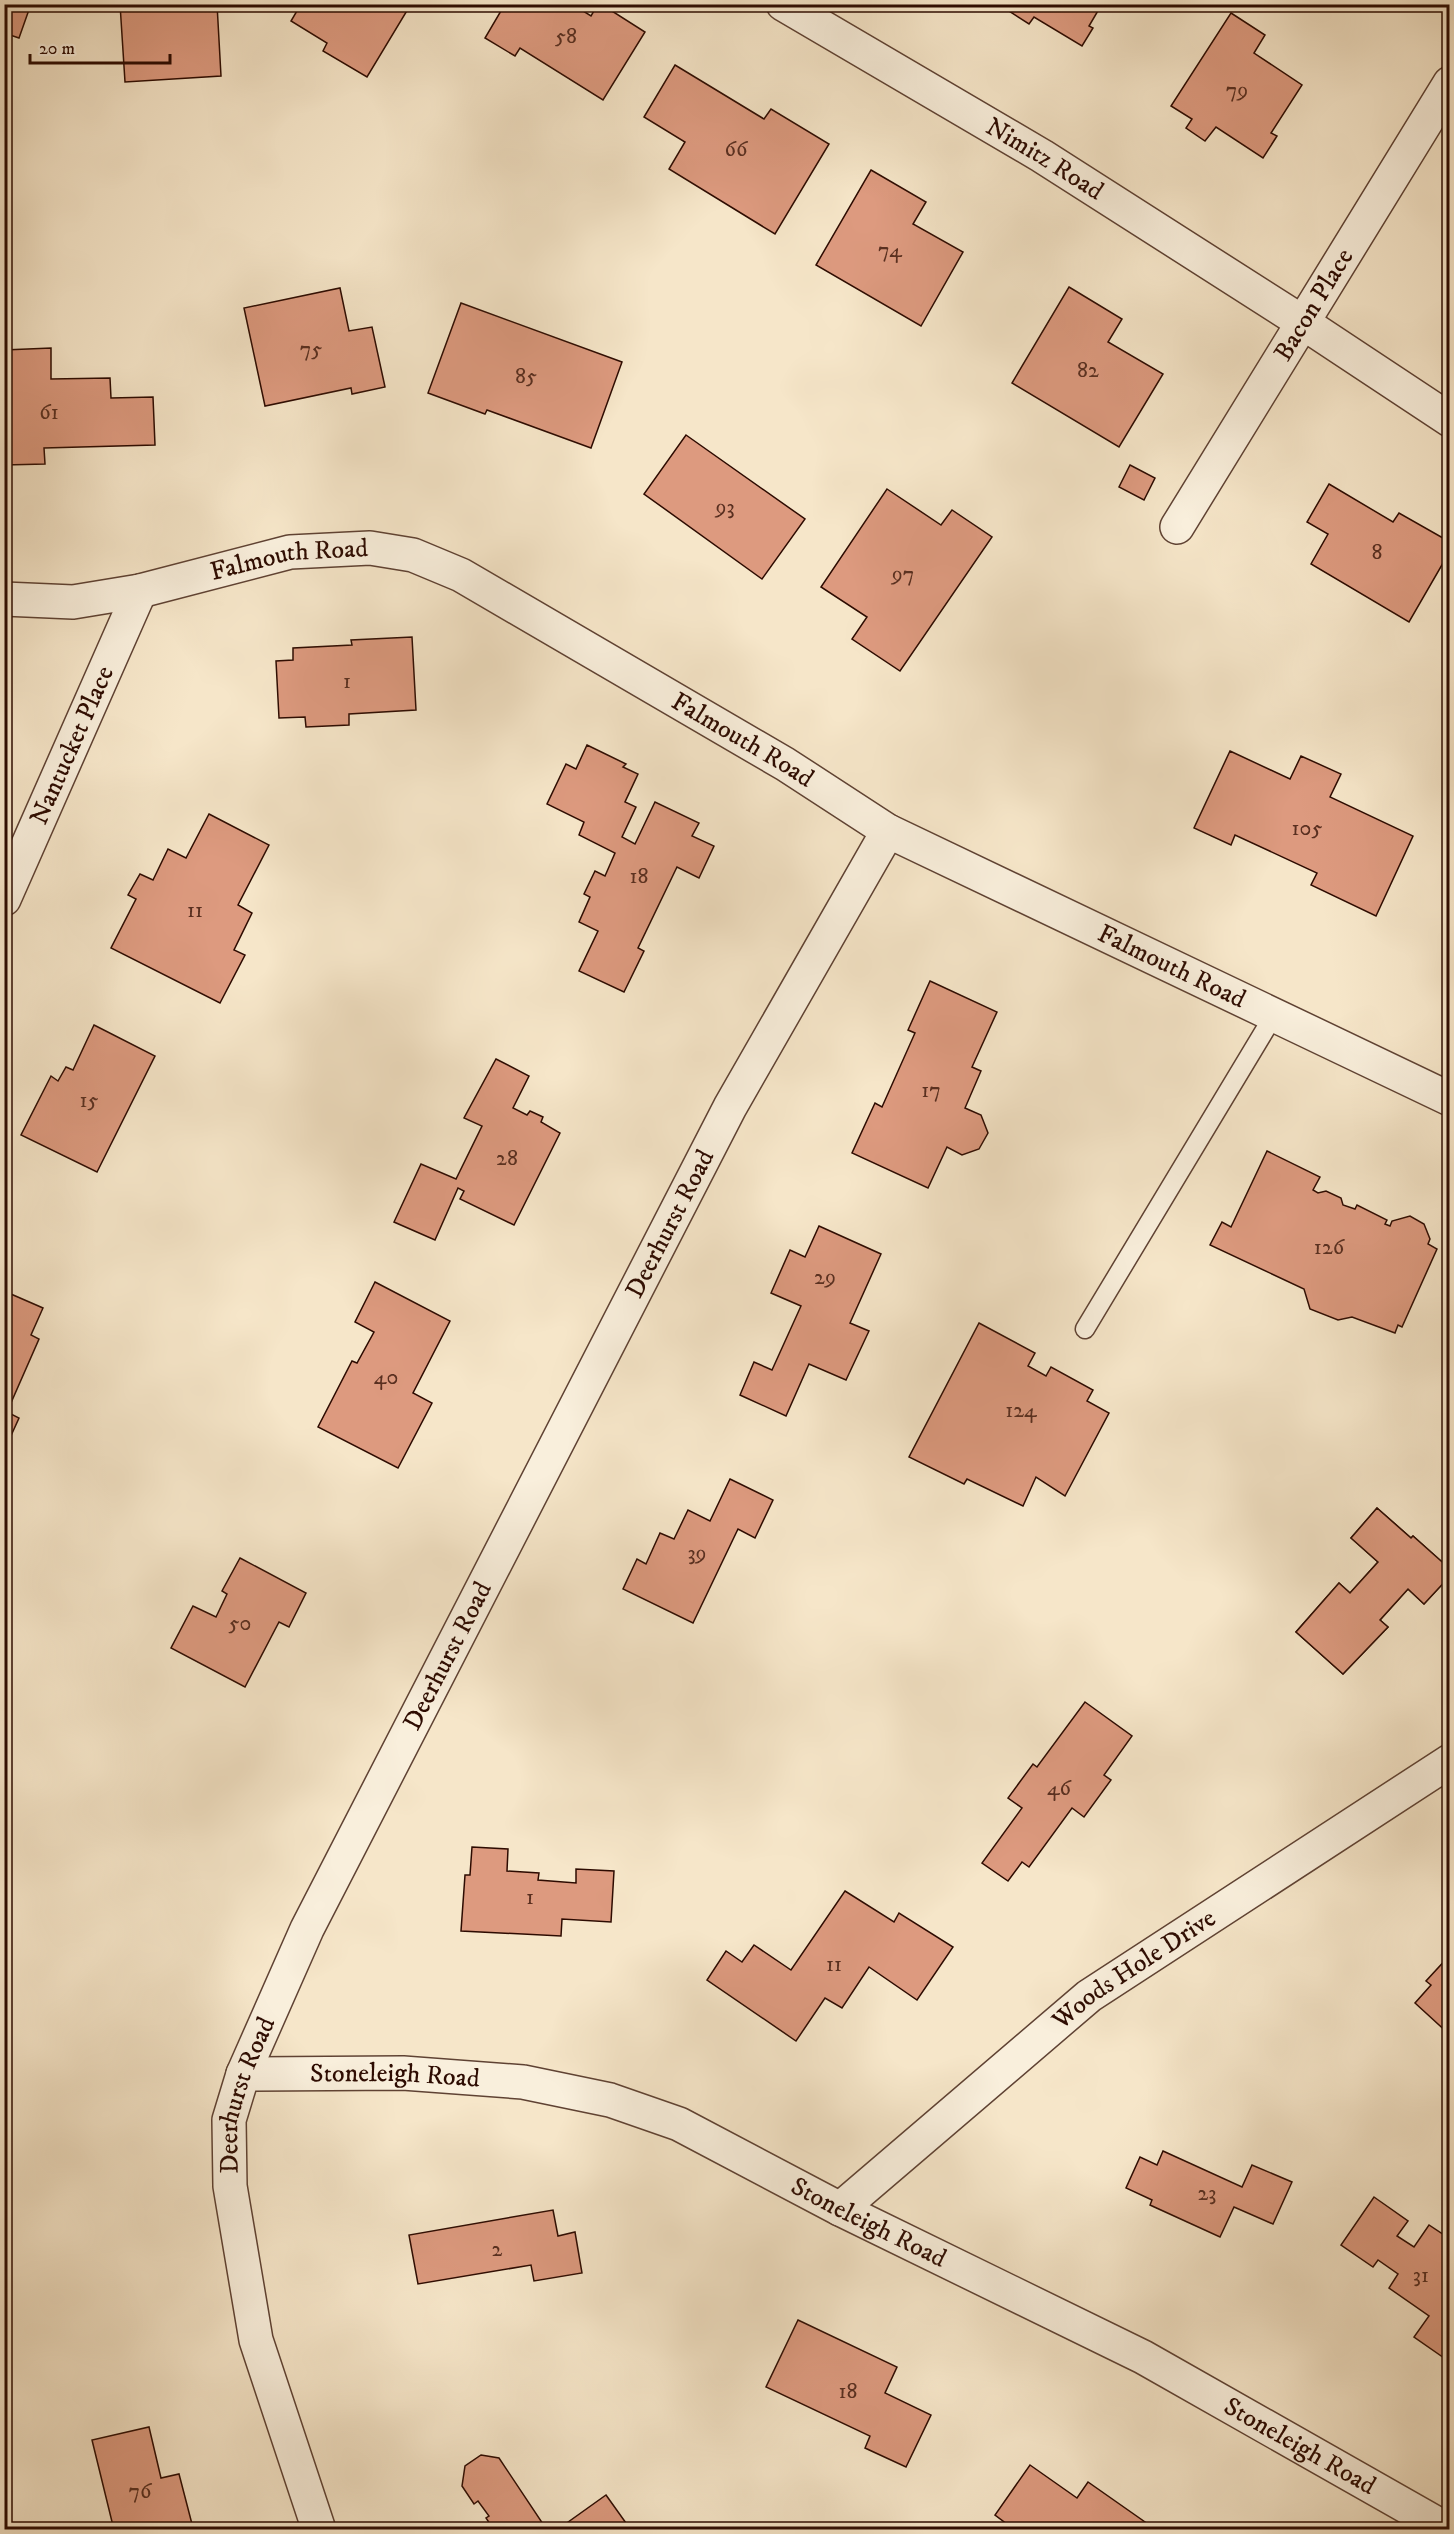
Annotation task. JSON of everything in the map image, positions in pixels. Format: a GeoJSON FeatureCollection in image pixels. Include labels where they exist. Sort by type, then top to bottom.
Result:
{"type":"FeatureCollection","features":[{"type":"Feature","properties":{"kind":"street","name":"Nimitz Road"},"geometry":{"type":"LineString","coordinates":[[783,4],[1042,156],[1302,322],[1449,420]]}},
{"type":"Feature","properties":{"kind":"street","name":"Bacon Place"},"geometry":{"type":"LineString","coordinates":[[1177,527],[1449,83]]}},
{"type":"Feature","properties":{"kind":"street","name":"Falmouth Road"},"geometry":{"type":"LineString","coordinates":[[4,599],[73,602],[140,591],[290,552],[370,548],[414,555],[461,574],[785,764],[888,831],[1449,1099]]}},
{"type":"Feature","properties":{"kind":"street","name":"Nantucket Place"},"geometry":{"type":"LineString","coordinates":[[4,899],[140,591]]}},
{"type":"Feature","properties":{"kind":"street","name":"Deerhurst Road"},"geometry":{"type":"LineString","coordinates":[[319,2529],[256,2340],[230,2186],[229,2120],[243,2074],[307,1929],[719,1128],[888,831]]}},
{"type":"Feature","properties":{"kind":"street","name":"Woods Hole Drive"},"geometry":{"type":"LineString","coordinates":[[840,2209],[1089,1996],[1449,1761]]}},
{"type":"Feature","properties":{"kind":"street","name":"Stoneleigh Road"},"geometry":{"type":"LineString","coordinates":[[243,2074],[403,2073],[523,2082],[610,2100],[679,2124],[840,2209],[1143,2357],[1448,2529]]}},
{"type":"Feature","properties":{"kind":"lane"},"geometry":{"type":"LineString","coordinates":[[1085,1329],[1274,1015]]}},
{"type":"Feature","properties":{"kind":"building"},"geometry":{"type":"Polygon","coordinates":[[[6,4],[31,4],[19,38],[4,33],[6,4]]]}},
{"type":"Feature","properties":{"kind":"building"},"geometry":{"type":"Polygon","coordinates":[[[120,4],[217,4],[221,76],[125,82],[120,4]]]}},
{"type":"Feature","properties":{"kind":"building"},"geometry":{"type":"Polygon","coordinates":[[[301,4],[411,4],[367,77],[323,51],[327,43],[291,21],[301,4]]]}},
{"type":"Feature","properties":{"kind":"building"},"geometry":{"type":"Polygon","coordinates":[[[505,4],[572,4],[591,16],[598,4],[601,4],[645,32],[603,100],[520,48],[515,56],[485,38],[505,4]]]}},
{"type":"Feature","properties":{"kind":"building"},"geometry":{"type":"Polygon","coordinates":[[[998,4],[1102,4],[1089,26],[1093,28],[1082,46],[1034,17],[1029,24],[998,4]]]}},
{"type":"Feature","properties":{"kind":"building"},"geometry":{"type":"Polygon","coordinates":[[[1231,13],[1265,35],[1254,53],[1302,85],[1271,133],[1277,136],[1263,158],[1216,127],[1205,141],[1186,128],[1192,119],[1171,106],[1231,13]]]}},
{"type":"Feature","properties":{"kind":"building"},"geometry":{"type":"Polygon","coordinates":[[[675,65],[764,119],[771,109],[829,144],[775,234],[669,169],[685,142],[644,117],[675,65]]]}},
{"type":"Feature","properties":{"kind":"building"},"geometry":{"type":"Polygon","coordinates":[[[871,170],[926,202],[913,224],[963,252],[921,326],[816,265],[871,170]]]}},
{"type":"Feature","properties":{"kind":"building"},"geometry":{"type":"Polygon","coordinates":[[[1069,287],[1122,319],[1108,342],[1163,374],[1119,447],[1012,383],[1069,287]]]}},
{"type":"Feature","properties":{"kind":"building"},"geometry":{"type":"Polygon","coordinates":[[[340,288],[349,331],[372,327],[385,387],[352,394],[351,388],[265,406],[244,308],[340,288]]]}},
{"type":"Feature","properties":{"kind":"building"},"geometry":{"type":"Polygon","coordinates":[[[461,303],[622,362],[591,448],[487,410],[485,414],[428,393],[461,303]]]}},
{"type":"Feature","properties":{"kind":"building"},"geometry":{"type":"Polygon","coordinates":[[[51,348],[51,379],[110,378],[111,398],[153,397],[155,445],[44,448],[45,464],[4,465],[4,350],[51,348]]]}},
{"type":"Feature","properties":{"kind":"building"},"geometry":{"type":"Polygon","coordinates":[[[686,435],[805,519],[762,579],[644,494],[686,435]]]}},
{"type":"Feature","properties":{"kind":"building"},"geometry":{"type":"Polygon","coordinates":[[[1130,465],[1155,478],[1144,500],[1119,487],[1130,465]]]}},
{"type":"Feature","properties":{"kind":"building"},"geometry":{"type":"Polygon","coordinates":[[[1329,484],[1393,522],[1399,513],[1450,542],[1450,551],[1409,622],[1311,564],[1328,534],[1307,522],[1329,484]]]}},
{"type":"Feature","properties":{"kind":"building"},"geometry":{"type":"Polygon","coordinates":[[[887,489],[941,525],[952,510],[992,537],[900,671],[852,639],[867,617],[821,587],[887,489]]]}},
{"type":"Feature","properties":{"kind":"building"},"geometry":{"type":"Polygon","coordinates":[[[412,637],[416,710],[349,714],[349,725],[306,727],[305,717],[279,718],[276,661],[293,660],[293,648],[352,645],[351,640],[412,637]]]}},
{"type":"Feature","properties":{"kind":"building"},"geometry":{"type":"Polygon","coordinates":[[[587,745],[626,764],[623,767],[638,774],[625,802],[636,807],[622,837],[635,844],[655,802],[699,823],[692,836],[714,846],[699,878],[677,867],[638,948],[644,951],[624,992],[579,971],[598,931],[579,922],[590,897],[584,894],[595,871],[605,876],[615,853],[579,835],[584,822],[547,804],[566,764],[576,769],[587,745]]]}},
{"type":"Feature","properties":{"kind":"building"},"geometry":{"type":"Polygon","coordinates":[[[1230,751],[1290,779],[1301,756],[1341,774],[1330,797],[1413,836],[1376,916],[1311,885],[1317,873],[1235,835],[1231,845],[1194,828],[1230,751]]]}},
{"type":"Feature","properties":{"kind":"building"},"geometry":{"type":"Polygon","coordinates":[[[209,814],[269,845],[238,905],[252,913],[234,950],[245,955],[220,1003],[111,948],[136,899],[128,895],[140,874],[153,880],[168,849],[186,858],[209,814]]]}},
{"type":"Feature","properties":{"kind":"building"},"geometry":{"type":"Polygon","coordinates":[[[930,981],[997,1012],[972,1067],[981,1071],[965,1108],[981,1115],[988,1133],[979,1149],[962,1155],[947,1147],[928,1188],[852,1153],[875,1103],[882,1107],[915,1033],[908,1030],[930,981]]]}},
{"type":"Feature","properties":{"kind":"building"},"geometry":{"type":"Polygon","coordinates":[[[94,1025],[155,1056],[97,1172],[21,1135],[51,1076],[58,1081],[66,1067],[73,1070],[94,1025]]]}},
{"type":"Feature","properties":{"kind":"building"},"geometry":{"type":"Polygon","coordinates":[[[496,1059],[529,1076],[513,1108],[527,1115],[530,1111],[543,1117],[541,1122],[560,1133],[514,1225],[460,1199],[464,1191],[458,1188],[435,1240],[394,1222],[421,1164],[456,1179],[482,1126],[464,1118],[496,1059]]]}},
{"type":"Feature","properties":{"kind":"building"},"geometry":{"type":"Polygon","coordinates":[[[1267,1151],[1320,1177],[1313,1190],[1318,1193],[1326,1191],[1341,1198],[1343,1205],[1355,1209],[1357,1205],[1387,1220],[1385,1224],[1390,1226],[1392,1221],[1410,1216],[1424,1224],[1430,1239],[1428,1244],[1437,1249],[1402,1327],[1398,1325],[1395,1333],[1352,1317],[1338,1320],[1310,1309],[1304,1289],[1210,1245],[1222,1222],[1231,1227],[1267,1151]]]}},
{"type":"Feature","properties":{"kind":"building"},"geometry":{"type":"Polygon","coordinates":[[[819,1226],[881,1254],[850,1323],[869,1331],[846,1380],[809,1364],[786,1416],[740,1395],[754,1362],[772,1370],[801,1306],[771,1293],[790,1250],[805,1257],[819,1226]]]}},
{"type":"Feature","properties":{"kind":"building"},"geometry":{"type":"Polygon","coordinates":[[[375,1282],[450,1321],[413,1393],[432,1403],[398,1468],[318,1427],[352,1361],[357,1363],[374,1332],[355,1322],[375,1282]]]}},
{"type":"Feature","properties":{"kind":"building"},"geometry":{"type":"Polygon","coordinates":[[[4,1291],[43,1308],[31,1335],[39,1339],[7,1412],[19,1418],[4,1451],[4,1291]]]}},
{"type":"Feature","properties":{"kind":"building"},"geometry":{"type":"Polygon","coordinates":[[[979,1323],[1035,1353],[1028,1366],[1046,1376],[1051,1367],[1093,1390],[1087,1401],[1109,1413],[1065,1496],[1036,1477],[1023,1506],[967,1479],[964,1484],[909,1457],[979,1323]]]}},
{"type":"Feature","properties":{"kind":"building"},"geometry":{"type":"Polygon","coordinates":[[[730,1479],[773,1500],[755,1538],[738,1529],[693,1623],[623,1589],[637,1559],[646,1564],[660,1533],[674,1539],[688,1510],[710,1521],[730,1479]]]}},
{"type":"Feature","properties":{"kind":"building"},"geometry":{"type":"Polygon","coordinates":[[[1377,1508],[1450,1569],[1450,1576],[1424,1604],[1408,1589],[1380,1620],[1388,1627],[1343,1674],[1296,1632],[1339,1583],[1350,1593],[1378,1562],[1351,1538],[1377,1508]]]}},
{"type":"Feature","properties":{"kind":"building"},"geometry":{"type":"Polygon","coordinates":[[[1377,1508],[1450,1569],[1450,1576],[1424,1604],[1408,1589],[1380,1620],[1388,1627],[1343,1674],[1296,1632],[1339,1583],[1350,1593],[1378,1562],[1351,1538],[1377,1508]]]}},
{"type":"Feature","properties":{"kind":"building"},"geometry":{"type":"Polygon","coordinates":[[[240,1558],[306,1593],[289,1627],[279,1622],[245,1687],[171,1648],[193,1606],[216,1617],[227,1594],[222,1591],[240,1558]]]}},
{"type":"Feature","properties":{"kind":"building"},"geometry":{"type":"Polygon","coordinates":[[[1085,1702],[1132,1736],[1104,1775],[1111,1780],[1084,1817],[1072,1808],[1029,1867],[1022,1862],[1008,1881],[982,1863],[1022,1808],[1008,1798],[1033,1764],[1037,1767],[1085,1702]]]}},
{"type":"Feature","properties":{"kind":"building"},"geometry":{"type":"Polygon","coordinates":[[[472,1847],[508,1849],[507,1871],[539,1873],[538,1880],[576,1883],[576,1869],[614,1871],[611,1922],[562,1919],[561,1936],[461,1931],[465,1875],[470,1875],[472,1847]]]}},
{"type":"Feature","properties":{"kind":"building"},"geometry":{"type":"Polygon","coordinates":[[[845,1891],[894,1922],[899,1913],[953,1947],[917,2000],[869,1967],[842,2008],[825,1998],[796,2041],[707,1980],[726,1951],[742,1962],[754,1945],[791,1970],[845,1891]]]}},
{"type":"Feature","properties":{"kind":"building"},"geometry":{"type":"Polygon","coordinates":[[[1450,1955],[1450,2035],[1415,2003],[1431,1985],[1426,1981],[1450,1955]]]}},
{"type":"Feature","properties":{"kind":"building"},"geometry":{"type":"Polygon","coordinates":[[[1163,2151],[1242,2187],[1252,2165],[1292,2182],[1273,2224],[1234,2207],[1220,2237],[1150,2205],[1152,2200],[1126,2188],[1140,2157],[1157,2165],[1163,2151]]]}},
{"type":"Feature","properties":{"kind":"building"},"geometry":{"type":"Polygon","coordinates":[[[1374,2197],[1408,2221],[1397,2236],[1414,2247],[1429,2225],[1450,2239],[1450,2356],[1447,2360],[1414,2337],[1429,2316],[1389,2288],[1398,2274],[1378,2260],[1373,2267],[1341,2245],[1374,2197]]]}},
{"type":"Feature","properties":{"kind":"building"},"geometry":{"type":"Polygon","coordinates":[[[553,2210],[558,2236],[575,2232],[582,2273],[534,2281],[531,2265],[418,2284],[409,2235],[553,2210]]]}},
{"type":"Feature","properties":{"kind":"building"},"geometry":{"type":"Polygon","coordinates":[[[798,2320],[897,2367],[885,2393],[931,2415],[906,2467],[865,2448],[870,2436],[766,2387],[798,2320]]]}},
{"type":"Feature","properties":{"kind":"building"},"geometry":{"type":"Polygon","coordinates":[[[149,2427],[161,2478],[179,2474],[192,2524],[171,2530],[114,2530],[92,2440],[149,2427]]]}},
{"type":"Feature","properties":{"kind":"building"},"geometry":{"type":"Polygon","coordinates":[[[481,2455],[499,2458],[547,2530],[494,2530],[486,2518],[489,2516],[478,2501],[474,2504],[462,2486],[465,2466],[481,2455]]]}},
{"type":"Feature","properties":{"kind":"building"},"geometry":{"type":"Polygon","coordinates":[[[1030,2465],[1077,2498],[1088,2482],[1155,2529],[1015,2530],[995,2515],[1030,2465]]]}},
{"type":"Feature","properties":{"kind":"building"},"geometry":{"type":"Polygon","coordinates":[[[606,2495],[631,2530],[557,2530],[606,2495]]]}}]}
